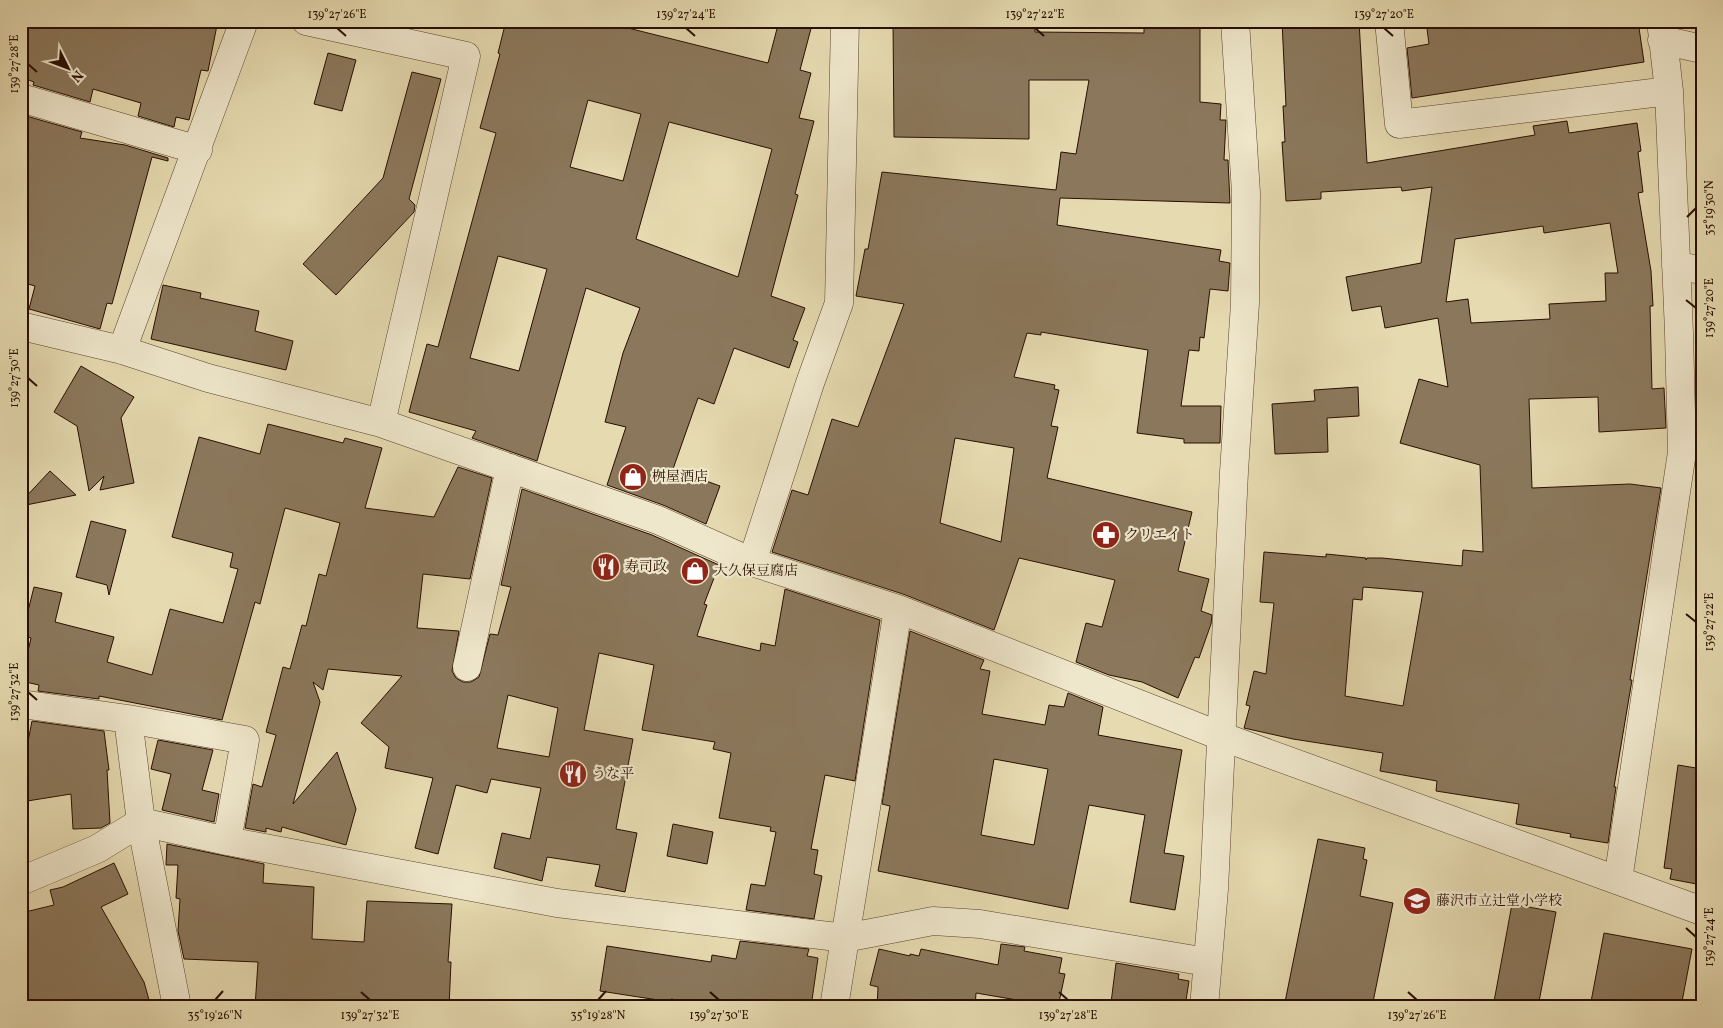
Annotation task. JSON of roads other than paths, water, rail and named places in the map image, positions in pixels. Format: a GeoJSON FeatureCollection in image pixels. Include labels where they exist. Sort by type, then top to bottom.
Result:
{"type":"FeatureCollection","features":[{"type":"Feature","properties":{"kind":"street"},"geometry":{"type":"LineString","coordinates":[[306,21],[466,56],[381,423]]}},
{"type":"Feature","properties":{"kind":"street"},"geometry":{"type":"LineString","coordinates":[[752,562],[810,383],[839,303],[845,21]]}},
{"type":"Feature","properties":{"kind":"street"},"geometry":{"type":"LineString","coordinates":[[1204,1007],[1206,962],[1214,889],[1234,472],[1245,303],[1246,193],[1235,21]]}},
{"type":"Feature","properties":{"kind":"street"},"geometry":{"type":"LineString","coordinates":[[1389,21],[1399,124],[1669,91]]}},
{"type":"Feature","properties":{"kind":"street"},"geometry":{"type":"LineString","coordinates":[[122,350],[198,150],[242,22]]}},
{"type":"Feature","properties":{"kind":"street"},"geometry":{"type":"LineString","coordinates":[[1618,880],[1692,456],[1689,268],[1661,31]]}},
{"type":"Feature","properties":{"kind":"street"},"geometry":{"type":"LineString","coordinates":[[1661,31],[1702,49]]}},
{"type":"Feature","properties":{"kind":"street"},"geometry":{"type":"LineString","coordinates":[[21,98],[198,150]]}},
{"type":"Feature","properties":{"kind":"street"},"geometry":{"type":"LineString","coordinates":[[21,326],[122,350],[208,378],[381,423],[658,520],[752,562],[898,609],[1222,737],[1702,911]]}},
{"type":"Feature","properties":{"kind":"street"},"geometry":{"type":"LineString","coordinates":[[466,667],[510,468]]}},
{"type":"Feature","properties":{"kind":"street"},"geometry":{"type":"LineString","coordinates":[[834,1007],[898,609]]}},
{"type":"Feature","properties":{"kind":"street"},"geometry":{"type":"LineString","coordinates":[[21,704],[128,719],[245,740],[227,841]]}},
{"type":"Feature","properties":{"kind":"street"},"geometry":{"type":"LineString","coordinates":[[128,719],[141,822],[177,1007]]}},
{"type":"Feature","properties":{"kind":"street"},"geometry":{"type":"LineString","coordinates":[[21,881],[97,848],[141,822],[227,841],[557,903],[845,938],[933,921],[980,924],[1086,940],[1206,962]]}},
{"type":"Feature","properties":{"kind":"place","name":"桝屋酒店"},"geometry":{"type":"Point","coordinates":[633,477]}},
{"type":"Feature","properties":{"kind":"place","name":"クリエイト"},"geometry":{"type":"Point","coordinates":[1106,535]}},
{"type":"Feature","properties":{"kind":"place","name":"寿司政"},"geometry":{"type":"Point","coordinates":[606,567]}},
{"type":"Feature","properties":{"kind":"place","name":"大久保豆腐店"},"geometry":{"type":"Point","coordinates":[695,571]}},
{"type":"Feature","properties":{"kind":"place","name":"うな平"},"geometry":{"type":"Point","coordinates":[573,774]}},
{"type":"Feature","properties":{"kind":"place","name":"藤沢市立辻堂小学校"},"geometry":{"type":"Point","coordinates":[1417,901]}}]}
